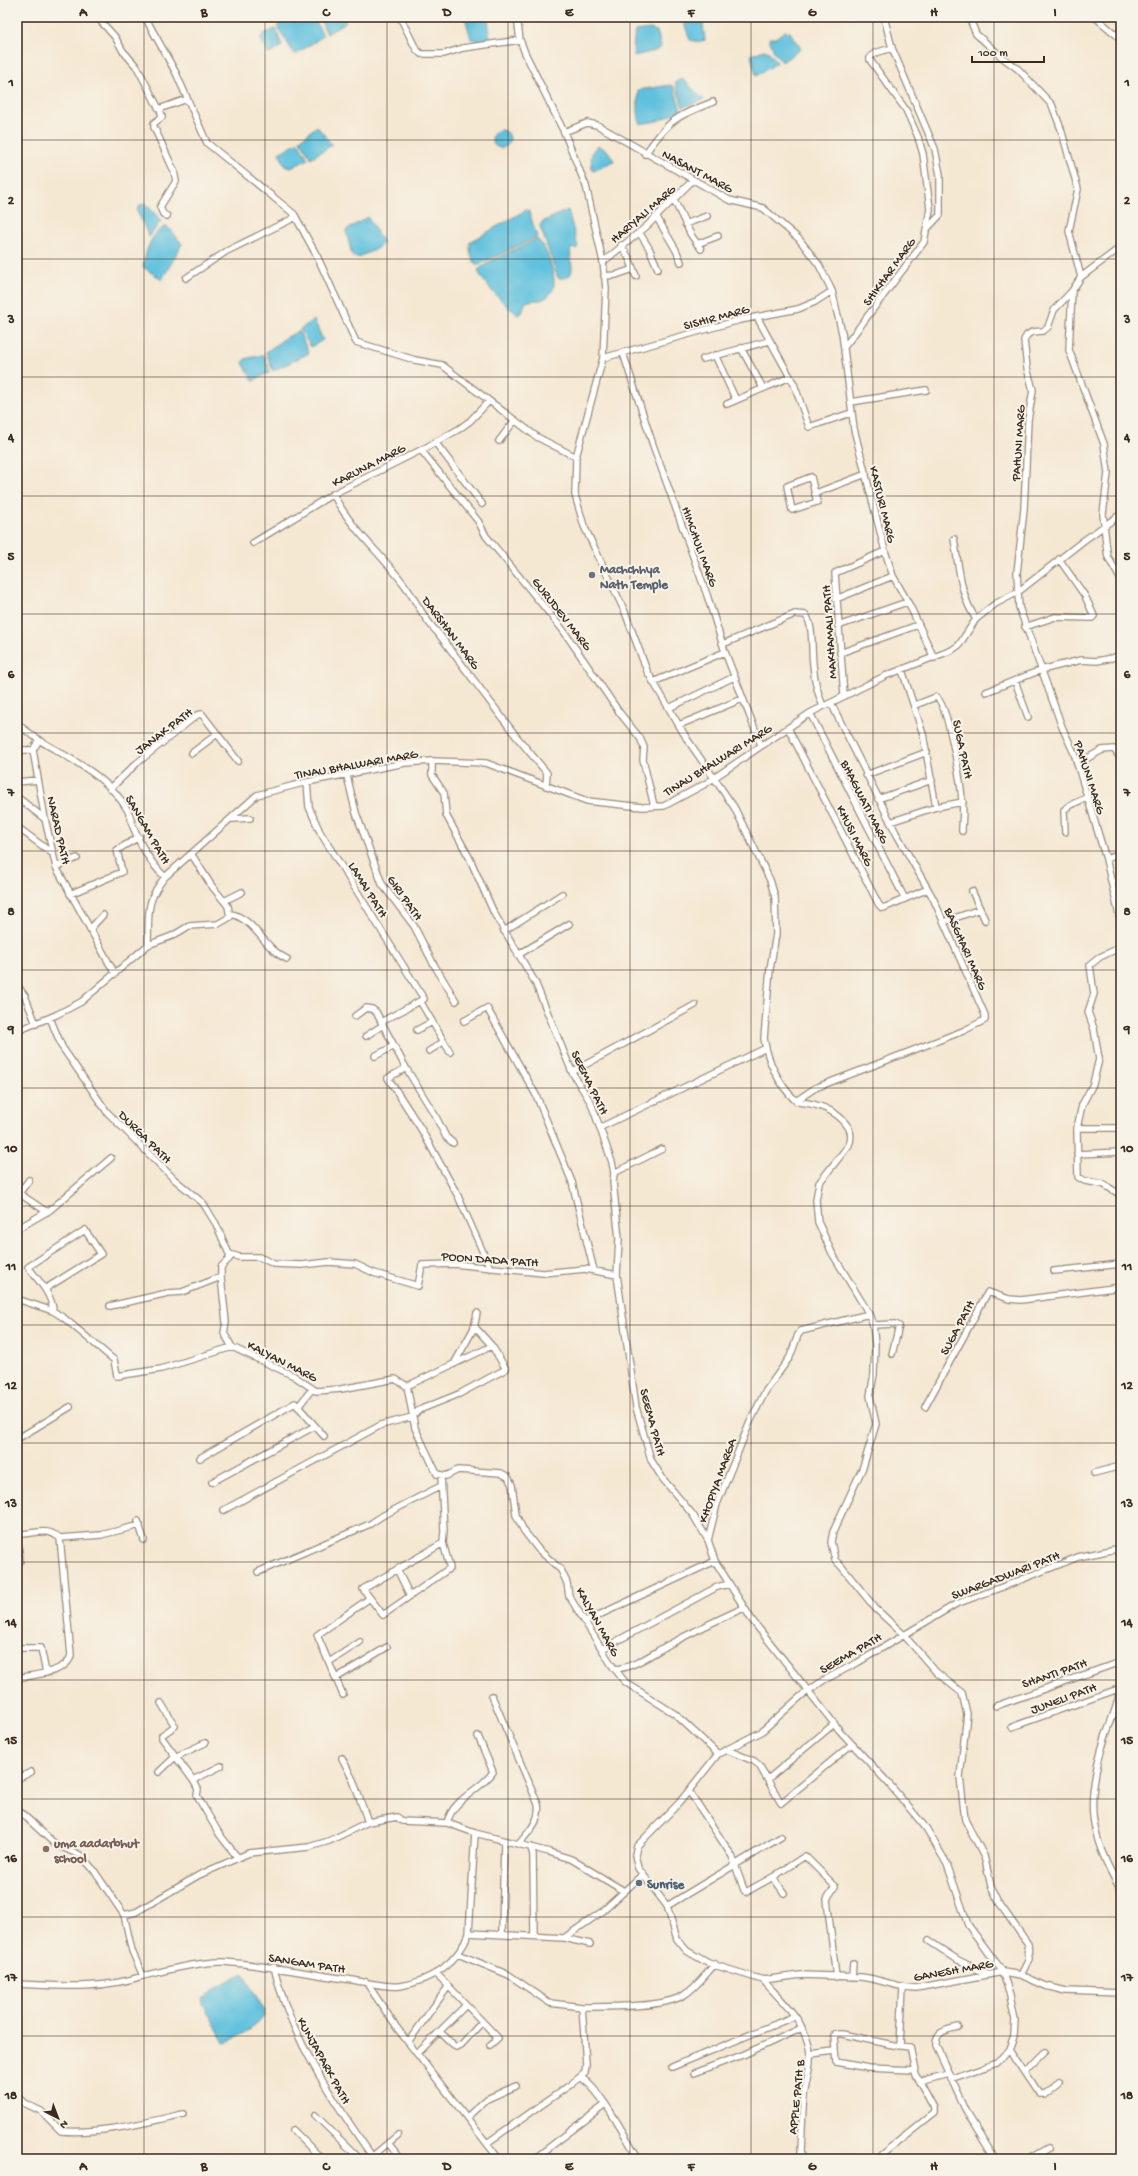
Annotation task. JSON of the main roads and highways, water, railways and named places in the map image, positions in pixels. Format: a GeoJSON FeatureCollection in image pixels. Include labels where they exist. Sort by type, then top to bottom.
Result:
{"type":"FeatureCollection","features":[{"type":"Feature","properties":{"kind":"water"},"geometry":{"type":"Polygon","coordinates":[[[287,17],[314,17],[323,36],[295,55],[277,26],[287,17]]]}},
{"type":"Feature","properties":{"kind":"water"},"geometry":{"type":"Polygon","coordinates":[[[319,17],[343,17],[346,22],[327,34],[319,17]]]}},
{"type":"Feature","properties":{"kind":"water"},"geometry":{"type":"Polygon","coordinates":[[[465,17],[488,17],[490,39],[481,41],[471,39],[465,17]]]}},
{"type":"Feature","properties":{"kind":"water"},"geometry":{"type":"Polygon","coordinates":[[[682,17],[702,17],[705,40],[700,42],[690,40],[682,17]]]}},
{"type":"Feature","properties":{"kind":"water"},"geometry":{"type":"Polygon","coordinates":[[[276,29],[282,46],[269,54],[260,38],[265,33],[276,29]]]}},
{"type":"Feature","properties":{"kind":"water"},"geometry":{"type":"Polygon","coordinates":[[[650,29],[657,31],[661,47],[655,51],[634,56],[633,48],[635,31],[650,29]]]}},
{"type":"Feature","properties":{"kind":"water"},"geometry":{"type":"Polygon","coordinates":[[[785,31],[790,32],[801,49],[782,62],[774,52],[769,38],[775,38],[785,31]]]}},
{"type":"Feature","properties":{"kind":"water"},"geometry":{"type":"Polygon","coordinates":[[[764,50],[769,52],[777,63],[756,76],[751,55],[764,50]]]}},
{"type":"Feature","properties":{"kind":"water"},"geometry":{"type":"Polygon","coordinates":[[[681,79],[685,81],[704,100],[683,107],[676,86],[676,82],[681,79]]]}},
{"type":"Feature","properties":{"kind":"water"},"geometry":{"type":"Polygon","coordinates":[[[671,85],[674,87],[681,111],[657,121],[640,124],[638,112],[638,90],[671,85]]]}},
{"type":"Feature","properties":{"kind":"water"},"geometry":{"type":"Polygon","coordinates":[[[317,126],[332,145],[311,158],[300,140],[317,126]]]}},
{"type":"Feature","properties":{"kind":"water"},"geometry":{"type":"Polygon","coordinates":[[[501,130],[507,133],[510,139],[507,145],[501,148],[495,145],[492,139],[495,133],[501,130]]]}},
{"type":"Feature","properties":{"kind":"water"},"geometry":{"type":"Polygon","coordinates":[[[298,142],[308,159],[291,168],[286,167],[279,153],[298,142]]]}},
{"type":"Feature","properties":{"kind":"water"},"geometry":{"type":"Polygon","coordinates":[[[599,146],[608,151],[614,161],[594,171],[592,170],[592,153],[593,150],[599,146]]]}},
{"type":"Feature","properties":{"kind":"water"},"geometry":{"type":"Polygon","coordinates":[[[145,204],[161,221],[149,237],[137,211],[140,205],[145,204]]]}},
{"type":"Feature","properties":{"kind":"water"},"geometry":{"type":"Polygon","coordinates":[[[526,210],[529,211],[537,237],[477,265],[470,252],[470,242],[526,210]]]}},
{"type":"Feature","properties":{"kind":"water"},"geometry":{"type":"Polygon","coordinates":[[[568,210],[578,247],[576,249],[571,248],[572,268],[569,276],[565,278],[558,278],[540,226],[542,222],[568,210]]]}},
{"type":"Feature","properties":{"kind":"water"},"geometry":{"type":"Polygon","coordinates":[[[368,217],[383,243],[375,250],[356,258],[352,255],[346,230],[368,217]]]}},
{"type":"Feature","properties":{"kind":"water"},"geometry":{"type":"Polygon","coordinates":[[[166,226],[182,244],[162,280],[143,267],[147,249],[152,238],[166,226]]]}},
{"type":"Feature","properties":{"kind":"water"},"geometry":{"type":"Polygon","coordinates":[[[537,239],[545,249],[551,265],[554,281],[553,288],[551,293],[544,299],[525,303],[522,313],[518,315],[489,288],[478,270],[491,261],[537,239]]]}},
{"type":"Feature","properties":{"kind":"water"},"geometry":{"type":"Polygon","coordinates":[[[314,320],[323,340],[311,347],[300,329],[314,320]]]}},
{"type":"Feature","properties":{"kind":"water"},"geometry":{"type":"Polygon","coordinates":[[[299,331],[309,353],[273,371],[266,352],[285,338],[299,331]]]}},
{"type":"Feature","properties":{"kind":"water"},"geometry":{"type":"Polygon","coordinates":[[[264,355],[270,372],[253,381],[243,363],[245,359],[264,355]]]}},
{"type":"Feature","properties":{"kind":"water"},"geometry":{"type":"Polygon","coordinates":[[[243,1974],[263,2008],[264,2015],[246,2032],[224,2042],[202,2001],[221,1985],[243,1974]]]}},
{"type":"Feature","properties":{"kind":"place","name":"Machchhya Nath Temple"},"geometry":{"type":"Point","coordinates":[592,575]}},
{"type":"Feature","properties":{"kind":"place","name":"uma aadarbhut school"},"geometry":{"type":"Point","coordinates":[46,1849]}},
{"type":"Feature","properties":{"kind":"place","name":"Sunrise"},"geometry":{"type":"Point","coordinates":[639,1883]}}]}
